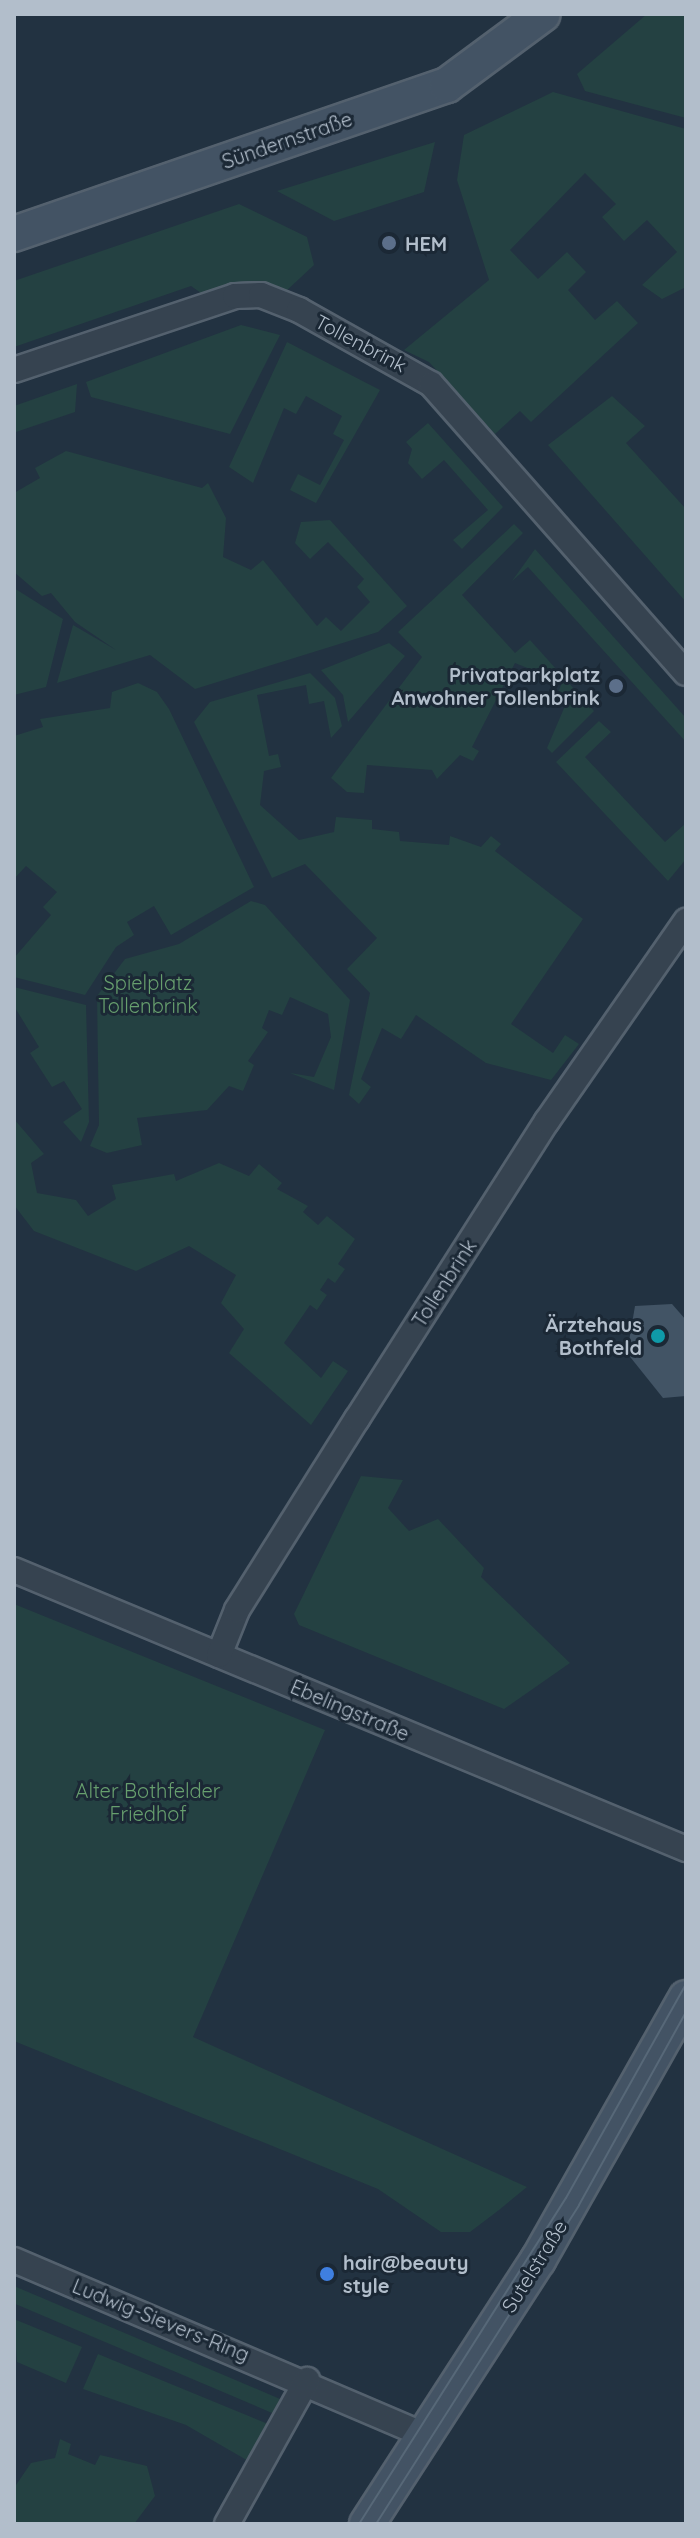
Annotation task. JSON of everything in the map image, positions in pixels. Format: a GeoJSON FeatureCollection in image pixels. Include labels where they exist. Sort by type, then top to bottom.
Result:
{"type":"FeatureCollection","features":[{"type":"Feature","properties":{"kind":"main road","name":"Sündernstraße"},"geometry":{"type":"LineString","coordinates":[[14,234],[447,85],[543,14]]}},
{"type":"Feature","properties":{"kind":"main road","name":"Sutelstraße"},"geometry":{"type":"LineString","coordinates":[[367,2524],[573,2202],[686,1998]]}},
{"type":"Feature","properties":{"kind":"street","name":"Tollenbrink"},"geometry":{"type":"LineString","coordinates":[[14,370],[235,296],[261,295],[293,308],[431,384],[686,673]]}},
{"type":"Feature","properties":{"kind":"street","name":"Tollenbrink"},"geometry":{"type":"LineString","coordinates":[[219,1655],[237,1610],[357,1419],[547,1121],[686,921]]}},
{"type":"Feature","properties":{"kind":"street","name":"Ebelingstraße"},"geometry":{"type":"LineString","coordinates":[[14,1570],[686,1849]]}},
{"type":"Feature","properties":{"kind":"street","name":"Ludwig-Sievers-Ring"},"geometry":{"type":"LineString","coordinates":[[14,2260],[307,2380],[426,2436]]}},
{"type":"Feature","properties":{"kind":"street"},"geometry":{"type":"LineString","coordinates":[[227,2524],[307,2380]]}},
{"type":"Feature","properties":{"kind":"green space"},"geometry":{"type":"Polygon","coordinates":[[[647,14],[686,14],[686,118],[585,91],[577,74],[647,14]]]}},
{"type":"Feature","properties":{"kind":"green space"},"geometry":{"type":"Polygon","coordinates":[[[553,92],[686,129],[686,287],[662,299],[642,285],[677,252],[647,220],[624,241],[602,217],[616,204],[585,173],[510,250],[538,279],[567,252],[586,272],[568,290],[595,320],[617,301],[638,323],[531,422],[520,411],[495,434],[429,362],[404,350],[489,280],[457,180],[464,135],[553,92]]]}},
{"type":"Feature","properties":{"kind":"green space"},"geometry":{"type":"Polygon","coordinates":[[[435,142],[424,192],[334,221],[277,191],[435,142]]]}},
{"type":"Feature","properties":{"kind":"green space"},"geometry":{"type":"Polygon","coordinates":[[[239,204],[307,237],[314,265],[284,293],[247,282],[201,293],[191,286],[14,347],[14,281],[239,204]]]}},
{"type":"Feature","properties":{"kind":"green space"},"geometry":{"type":"Polygon","coordinates":[[[241,325],[280,335],[230,434],[91,397],[86,382],[241,325]]]}},
{"type":"Feature","properties":{"kind":"green space"},"geometry":{"type":"Polygon","coordinates":[[[287,342],[380,390],[316,503],[290,490],[298,474],[320,485],[344,440],[333,434],[342,416],[306,396],[296,414],[284,408],[253,483],[229,467],[287,342]]]}},
{"type":"Feature","properties":{"kind":"green space"},"geometry":{"type":"Polygon","coordinates":[[[77,384],[75,412],[16,432],[14,406],[77,384]]]}},
{"type":"Feature","properties":{"kind":"green space"},"geometry":{"type":"Polygon","coordinates":[[[612,396],[645,426],[626,443],[686,509],[686,602],[548,445],[612,396]]]}},
{"type":"Feature","properties":{"kind":"green space"},"geometry":{"type":"Polygon","coordinates":[[[428,423],[503,507],[462,549],[453,540],[488,510],[444,460],[422,479],[408,463],[412,449],[406,442],[428,423]]]}},
{"type":"Feature","properties":{"kind":"green space"},"geometry":{"type":"Polygon","coordinates":[[[66,451],[202,488],[208,483],[226,518],[223,557],[251,570],[263,560],[317,626],[326,617],[341,631],[370,602],[357,587],[364,579],[328,542],[310,559],[295,543],[301,522],[330,520],[407,606],[378,632],[195,689],[150,655],[57,683],[73,625],[116,650],[75,622],[51,593],[42,596],[14,572],[14,493],[40,478],[35,468],[66,451]]]}},
{"type":"Feature","properties":{"kind":"green space"},"geometry":{"type":"Polygon","coordinates":[[[514,524],[523,533],[462,595],[515,653],[530,640],[594,711],[552,753],[547,748],[565,706],[555,701],[562,682],[515,663],[472,747],[479,751],[473,761],[460,755],[437,779],[432,770],[367,765],[364,793],[347,792],[331,778],[422,657],[398,632],[514,524]]]}},
{"type":"Feature","properties":{"kind":"green space"},"geometry":{"type":"Polygon","coordinates":[[[535,549],[686,718],[686,742],[528,567],[512,581],[535,549]]]}},
{"type":"Feature","properties":{"kind":"green space"},"geometry":{"type":"Polygon","coordinates":[[[14,588],[63,619],[46,687],[14,695],[14,588]]]}},
{"type":"Feature","properties":{"kind":"green space"},"geometry":{"type":"Polygon","coordinates":[[[389,643],[405,656],[348,722],[343,695],[321,670],[389,643]]]}},
{"type":"Feature","properties":{"kind":"green space"},"geometry":{"type":"Polygon","coordinates":[[[310,673],[335,698],[342,726],[331,738],[324,701],[309,704],[306,685],[257,695],[269,756],[278,754],[281,767],[264,771],[260,805],[299,840],[334,832],[336,817],[372,820],[372,829],[399,832],[400,841],[449,845],[450,836],[481,847],[491,836],[501,844],[495,851],[583,919],[511,1024],[553,1053],[565,1035],[579,1044],[551,1080],[486,1063],[416,1015],[401,1039],[382,1028],[361,1079],[371,1087],[359,1104],[349,1095],[370,993],[347,969],[377,938],[305,864],[272,878],[194,722],[210,702],[310,673]]]}},
{"type":"Feature","properties":{"kind":"green space"},"geometry":{"type":"Polygon","coordinates":[[[138,683],[157,692],[169,709],[254,887],[171,935],[154,906],[127,922],[134,935],[116,947],[85,995],[14,977],[14,958],[51,915],[43,907],[57,892],[26,866],[14,879],[14,736],[43,727],[40,719],[110,708],[112,692],[138,683]]]}},
{"type":"Feature","properties":{"kind":"green space"},"geometry":{"type":"Polygon","coordinates":[[[599,721],[611,732],[585,757],[665,842],[686,823],[686,859],[668,881],[556,762],[599,721]]]}},
{"type":"Feature","properties":{"kind":"green space","name":"Spielplatz Tollenbrink"},"geometry":{"type":"Polygon","coordinates":[[[251,901],[265,905],[350,1000],[334,1090],[290,1073],[314,1077],[331,1037],[328,1014],[290,997],[282,1015],[269,1010],[262,1028],[268,1032],[248,1061],[254,1065],[243,1091],[229,1086],[207,1110],[137,1118],[142,1145],[107,1153],[90,1146],[99,1125],[97,996],[125,959],[179,944],[251,901]]]}},
{"type":"Feature","properties":{"kind":"green space"},"geometry":{"type":"Polygon","coordinates":[[[14,987],[86,1005],[89,1122],[81,1142],[63,1122],[82,1109],[64,1081],[52,1087],[30,1053],[39,1047],[14,1006],[14,987]]]}},
{"type":"Feature","properties":{"kind":"green space"},"geometry":{"type":"Polygon","coordinates":[[[14,1119],[44,1154],[31,1163],[37,1193],[76,1200],[88,1216],[116,1199],[112,1185],[174,1174],[176,1181],[219,1163],[249,1176],[259,1164],[282,1183],[277,1189],[308,1206],[303,1212],[318,1225],[327,1216],[355,1239],[338,1264],[345,1269],[335,1283],[328,1278],[320,1290],[327,1295],[317,1310],[310,1305],[284,1343],[321,1378],[333,1361],[348,1371],[311,1425],[229,1353],[244,1329],[221,1303],[236,1275],[189,1246],[136,1271],[34,1231],[14,1205],[14,1119]]]}},
{"type":"Feature","properties":{"kind":"green space"},"geometry":{"type":"Polygon","coordinates":[[[361,1476],[403,1480],[388,1508],[409,1531],[438,1519],[484,1568],[481,1577],[570,1663],[504,1709],[299,1625],[294,1614],[361,1476]]]}},
{"type":"Feature","properties":{"kind":"green space","name":"Alter Bothfelder Friedhof"},"geometry":{"type":"Polygon","coordinates":[[[14,1604],[325,1730],[193,2037],[527,2187],[470,2232],[441,2232],[378,2189],[14,2041],[14,1604]]]}},
{"type":"Feature","properties":{"kind":"green space"},"geometry":{"type":"Polygon","coordinates":[[[14,2286],[280,2399],[274,2414],[14,2303],[14,2286]]]}},
{"type":"Feature","properties":{"kind":"green space"},"geometry":{"type":"Polygon","coordinates":[[[14,2319],[82,2347],[66,2383],[17,2362],[14,2319]]]}},
{"type":"Feature","properties":{"kind":"green space"},"geometry":{"type":"Polygon","coordinates":[[[98,2354],[268,2424],[250,2462],[186,2425],[83,2389],[98,2354]]]}},
{"type":"Feature","properties":{"kind":"green space"},"geometry":{"type":"Polygon","coordinates":[[[60,2439],[71,2444],[68,2454],[95,2465],[100,2455],[147,2466],[155,2496],[134,2524],[14,2524],[14,2488],[31,2463],[55,2458],[60,2439]]]}},
{"type":"Feature","properties":{"kind":"building","name":"Ärztehaus Bothfeld"},"geometry":{"type":"Polygon","coordinates":[[[672,1304],[686,1320],[686,1396],[663,1398],[627,1353],[635,1306],[672,1304]]]}},
{"type":"Feature","properties":{"kind":"tram line"},"geometry":{"type":"LineString","coordinates":[[359,2524],[566,2198],[686,1984]]}},
{"type":"Feature","properties":{"kind":"tram line"},"geometry":{"type":"LineString","coordinates":[[376,2524],[579,2205],[686,2012]]}},
{"type":"Feature","properties":{"kind":"place","name":"HEM"},"geometry":{"type":"Point","coordinates":[389,243]}},
{"type":"Feature","properties":{"kind":"place","name":"Privatparkplatz Anwohner Tollenbrink"},"geometry":{"type":"Point","coordinates":[616,686]}},
{"type":"Feature","properties":{"kind":"place","name":"Ärztehaus Bothfeld"},"geometry":{"type":"Point","coordinates":[658,1336]}},
{"type":"Feature","properties":{"kind":"place","name":"hair@beauty style"},"geometry":{"type":"Point","coordinates":[327,2274]}}]}
